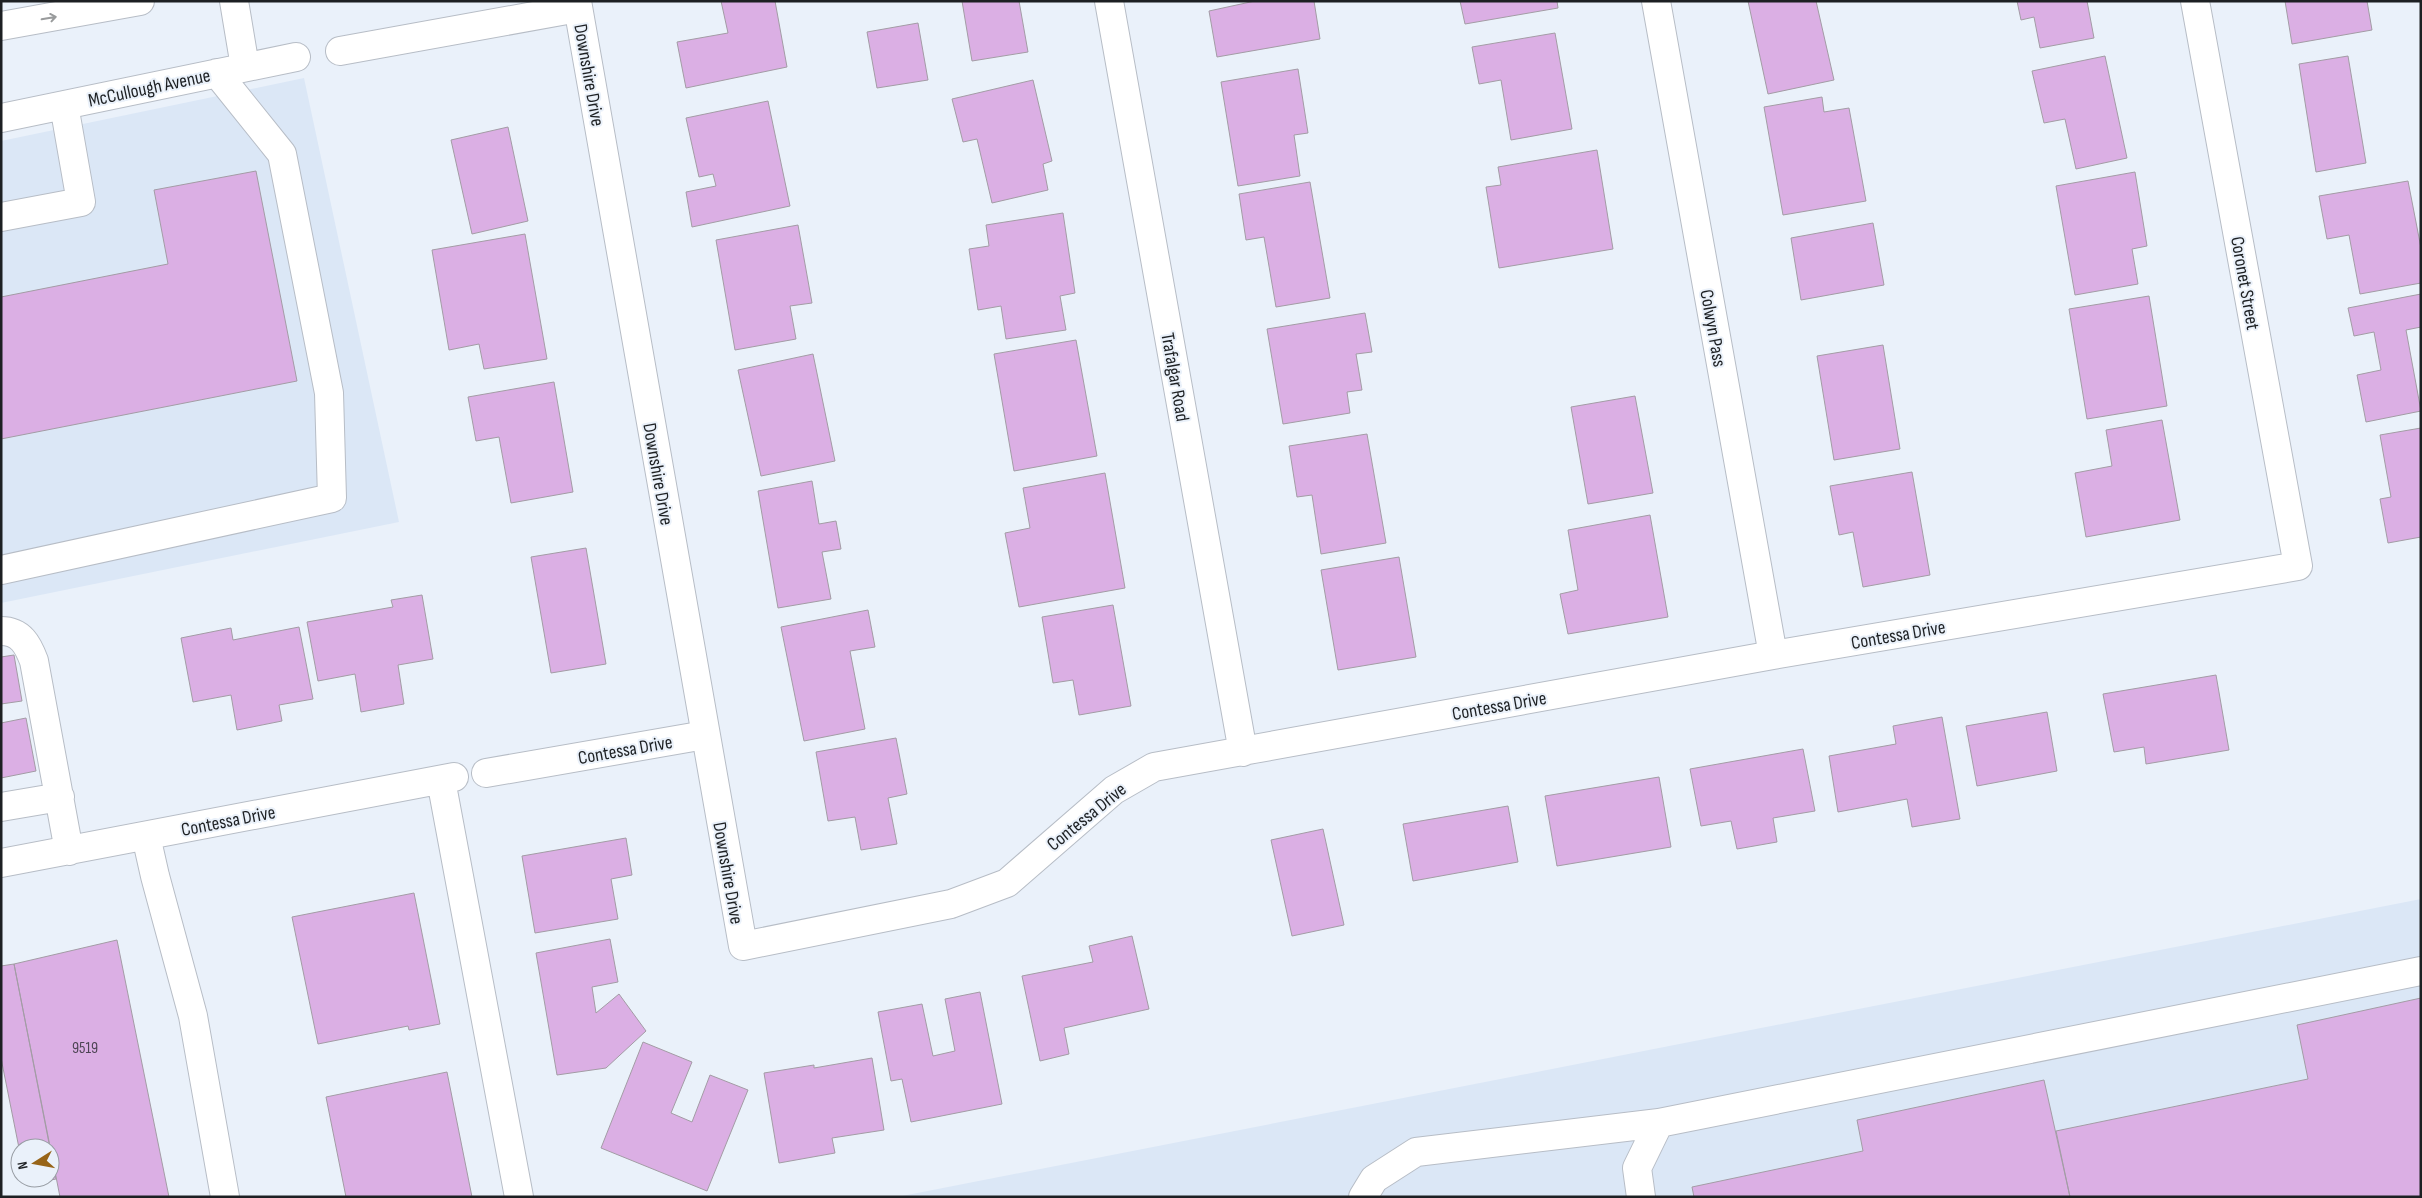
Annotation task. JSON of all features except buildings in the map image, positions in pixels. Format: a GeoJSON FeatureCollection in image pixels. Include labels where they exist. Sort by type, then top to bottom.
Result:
{"type":"FeatureCollection","features":[{"type":"Feature","properties":{"kind":"street"},"geometry":{"type":"LineString","coordinates":[[1,26],[140,1]]}},
{"type":"Feature","properties":{"kind":"street"},"geometry":{"type":"LineString","coordinates":[[234,1],[246,67]]}},
{"type":"Feature","properties":{"kind":"street","name":"Trafalgar Road"},"geometry":{"type":"LineString","coordinates":[[1109,1],[1243,752]]}},
{"type":"Feature","properties":{"kind":"street","name":"Colwyn Pass"},"geometry":{"type":"LineString","coordinates":[[1656,1],[1773,656]]}},
{"type":"Feature","properties":{"kind":"street","name":"Coronet Street"},"geometry":{"type":"LineString","coordinates":[[2195,1],[2298,566]]}},
{"type":"Feature","properties":{"kind":"street"},"geometry":{"type":"LineString","coordinates":[[340,51],[578,4]]}},
{"type":"Feature","properties":{"kind":"street","name":"Downshire Drive"},"geometry":{"type":"LineString","coordinates":[[578,4],[743,946]]}},
{"type":"Feature","properties":{"kind":"street","name":"McCullough Avenue"},"geometry":{"type":"LineString","coordinates":[[1,118],[296,56]]}},
{"type":"Feature","properties":{"kind":"street"},"geometry":{"type":"LineString","coordinates":[[1,570],[332,498],[330,393],[282,154],[217,73]]}},
{"type":"Feature","properties":{"kind":"street"},"geometry":{"type":"LineString","coordinates":[[1,218],[81,202],[64,105]]}},
{"type":"Feature","properties":{"kind":"street","name":"Contessa Drive"},"geometry":{"type":"LineString","coordinates":[[743,946],[951,904],[1007,883],[1114,790],[1154,767],[1773,656],[2298,566]]}},
{"type":"Feature","properties":{"kind":"street"},"geometry":{"type":"LineString","coordinates":[[1,631],[8,631],[20,636],[28,646],[34,662],[69,851]]}},
{"type":"Feature","properties":{"kind":"street","name":"Contessa Drive"},"geometry":{"type":"LineString","coordinates":[[486,773],[705,735]]}},
{"type":"Feature","properties":{"kind":"street","name":"Contessa Drive"},"geometry":{"type":"LineString","coordinates":[[1,863],[448,779],[519,1197]]}},
{"type":"Feature","properties":{"kind":"street"},"geometry":{"type":"LineString","coordinates":[[1,807],[60,797]]}},
{"type":"Feature","properties":{"kind":"street"},"geometry":{"type":"LineString","coordinates":[[146,836],[155,876],[194,1016],[225,1197]]}},
{"type":"Feature","properties":{"kind":"street"},"geometry":{"type":"LineString","coordinates":[[1363,1197],[1374,1179],[1416,1152],[1659,1123],[2421,971]]}},
{"type":"Feature","properties":{"kind":"street"},"geometry":{"type":"LineString","coordinates":[[1642,1197],[1637,1168],[1659,1123]]}},
{"type":"Feature","properties":{"kind":"shaded area"},"geometry":{"type":"Polygon","coordinates":[[[304,78],[399,522],[1,603],[1,141],[304,78]]]}},
{"type":"Feature","properties":{"kind":"shaded area"},"geometry":{"type":"Polygon","coordinates":[[[2421,899],[2421,1197],[897,1197],[2421,899]]]}}]}
